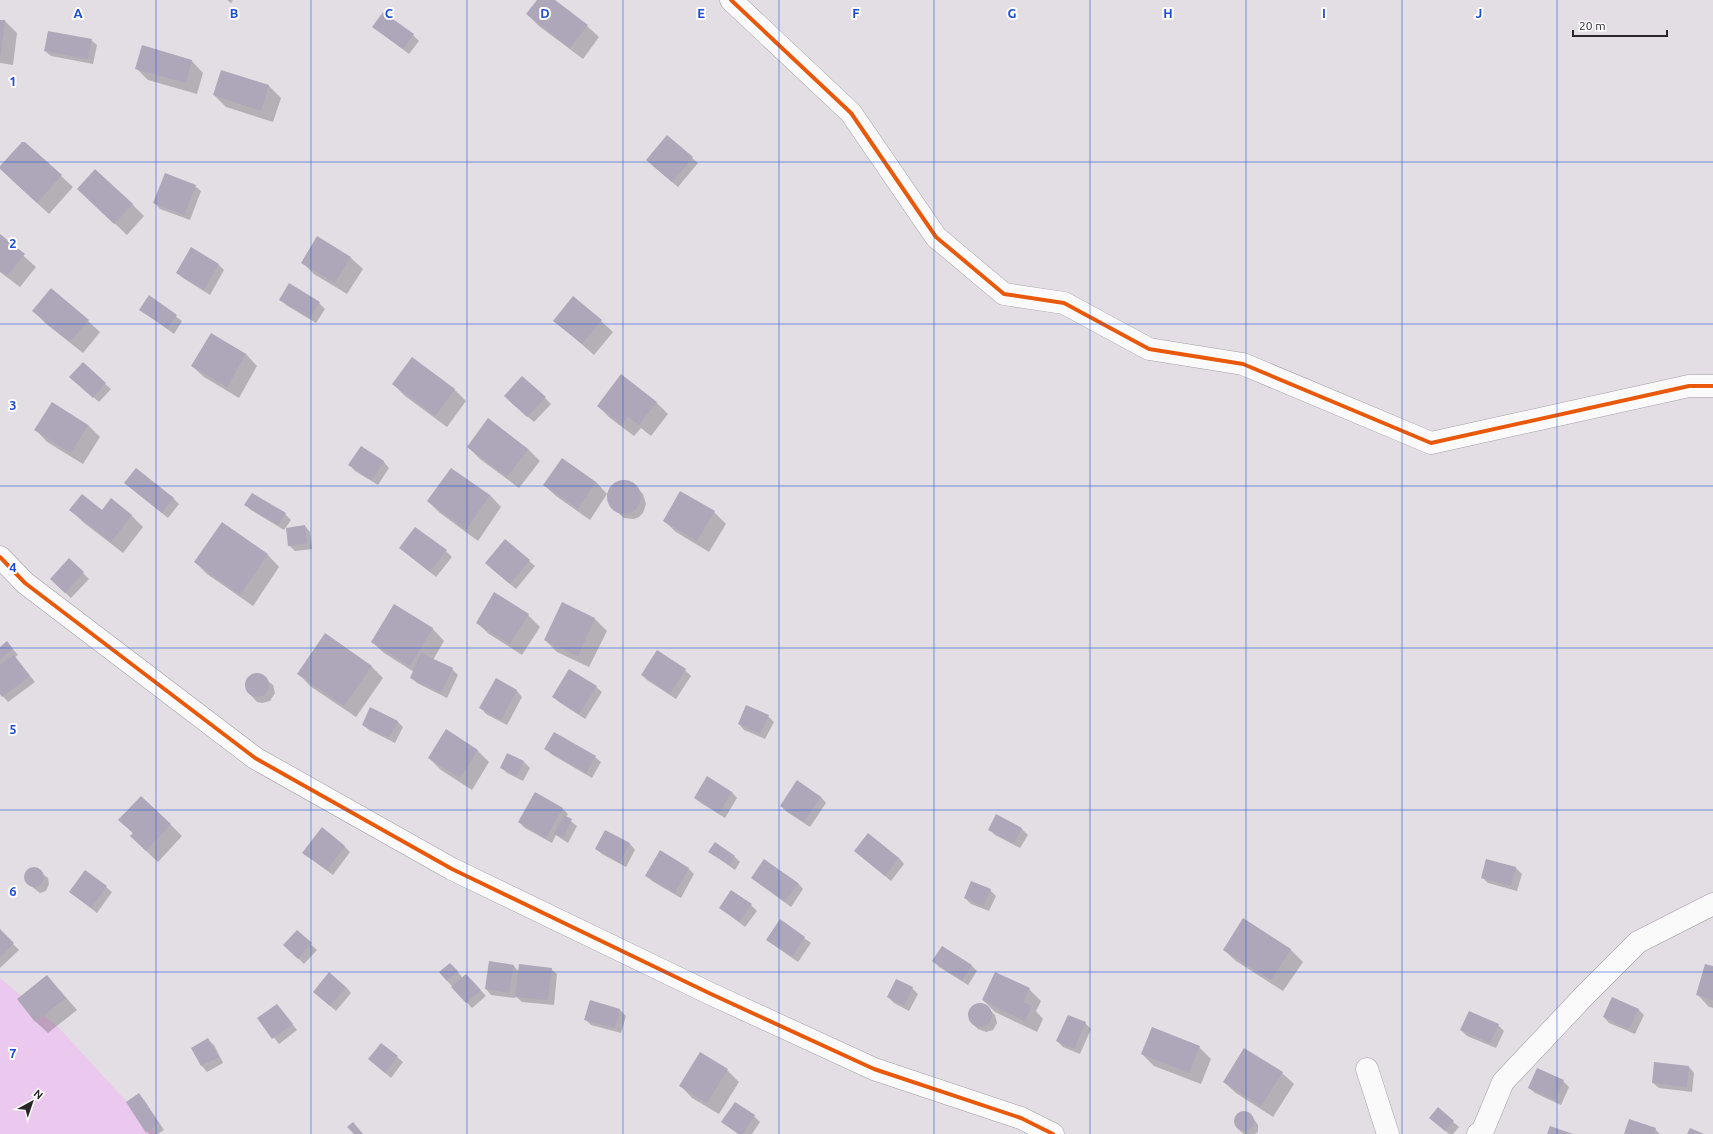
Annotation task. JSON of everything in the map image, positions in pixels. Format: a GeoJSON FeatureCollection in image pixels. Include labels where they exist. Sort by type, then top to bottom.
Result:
{"type":"FeatureCollection","features":[{"type":"Feature","properties":{"kind":"street"},"geometry":{"type":"LineString","coordinates":[[730,0],[851,113],[936,237],[1004,294],[1064,303],[1149,348],[1243,364],[1431,443],[1689,386],[1713,386]]}},
{"type":"Feature","properties":{"kind":"street"},"geometry":{"type":"LineString","coordinates":[[0,557],[25,583],[255,758],[452,869],[711,994],[874,1069],[1021,1118],[1053,1134]]}},
{"type":"Feature","properties":{"kind":"street"},"geometry":{"type":"LineString","coordinates":[[1478,1134],[1483,1130],[1503,1082],[1584,996],[1638,942],[1713,904]]}},
{"type":"Feature","properties":{"kind":"street"},"geometry":{"type":"LineString","coordinates":[[1367,1069],[1388,1134]]}},
{"type":"Feature","properties":{"kind":"shaded area"},"geometry":{"type":"Polygon","coordinates":[[[0,978],[61,1030],[156,1134],[0,1134],[0,978]]]}},
{"type":"Feature","properties":{"kind":"building"},"geometry":{"type":"Polygon","coordinates":[[[537,0],[555,0],[588,25],[570,48],[526,14],[537,0]]]}},
{"type":"Feature","properties":{"kind":"building"},"geometry":{"type":"Polygon","coordinates":[[[383,12],[414,34],[403,49],[372,27],[383,12]]]}},
{"type":"Feature","properties":{"kind":"building"},"geometry":{"type":"Polygon","coordinates":[[[0,20],[5,20],[1,55],[0,55],[0,20]]]}},
{"type":"Feature","properties":{"kind":"building"},"geometry":{"type":"Polygon","coordinates":[[[48,31],[92,39],[88,59],[44,51],[48,31]]]}},
{"type":"Feature","properties":{"kind":"building"},"geometry":{"type":"Polygon","coordinates":[[[142,45],[192,60],[186,83],[135,69],[142,45]]]}},
{"type":"Feature","properties":{"kind":"building"},"geometry":{"type":"Polygon","coordinates":[[[221,70],[269,85],[261,111],[213,95],[221,70]]]}},
{"type":"Feature","properties":{"kind":"building"},"geometry":{"type":"Polygon","coordinates":[[[667,135],[693,157],[672,182],[646,160],[667,135]]]}},
{"type":"Feature","properties":{"kind":"building"},"geometry":{"type":"Polygon","coordinates":[[[22,142],[25,142],[62,175],[37,203],[0,169],[0,166],[22,142]]]}},
{"type":"Feature","properties":{"kind":"building"},"geometry":{"type":"Polygon","coordinates":[[[95,169],[133,204],[114,224],[77,189],[95,169]]]}},
{"type":"Feature","properties":{"kind":"building"},"geometry":{"type":"Polygon","coordinates":[[[165,173],[196,185],[184,215],[153,203],[165,173]]]}},
{"type":"Feature","properties":{"kind":"building"},"geometry":{"type":"Polygon","coordinates":[[[0,234],[25,254],[7,276],[0,271],[0,234]]]}},
{"type":"Feature","properties":{"kind":"building"},"geometry":{"type":"Polygon","coordinates":[[[317,236],[351,257],[335,283],[301,263],[317,236]]]}},
{"type":"Feature","properties":{"kind":"building"},"geometry":{"type":"Polygon","coordinates":[[[191,247],[219,264],[204,290],[176,273],[191,247]]]}},
{"type":"Feature","properties":{"kind":"building"},"geometry":{"type":"Polygon","coordinates":[[[289,283],[320,302],[310,318],[279,300],[289,283]]]}},
{"type":"Feature","properties":{"kind":"building"},"geometry":{"type":"Polygon","coordinates":[[[51,288],[89,320],[70,342],[32,311],[51,288]]]}},
{"type":"Feature","properties":{"kind":"building"},"geometry":{"type":"Polygon","coordinates":[[[149,295],[177,315],[168,329],[139,310],[149,295]]]}},
{"type":"Feature","properties":{"kind":"building"},"geometry":{"type":"Polygon","coordinates":[[[573,296],[602,320],[582,344],[553,321],[573,296]]]}},
{"type":"Feature","properties":{"kind":"building"},"geometry":{"type":"Polygon","coordinates":[[[211,333],[246,354],[227,387],[191,366],[211,333]]]}},
{"type":"Feature","properties":{"kind":"building"},"geometry":{"type":"Polygon","coordinates":[[[412,357],[455,389],[435,416],[392,384],[412,357]]]}},
{"type":"Feature","properties":{"kind":"building"},"geometry":{"type":"Polygon","coordinates":[[[83,362],[106,383],[93,398],[69,377],[83,362]]]}},
{"type":"Feature","properties":{"kind":"building"},"geometry":{"type":"Polygon","coordinates":[[[621,374],[657,402],[639,425],[628,417],[622,425],[597,406],[621,374]]]}},
{"type":"Feature","properties":{"kind":"building"},"geometry":{"type":"Polygon","coordinates":[[[522,376],[546,397],[527,417],[504,396],[522,376]]]}},
{"type":"Feature","properties":{"kind":"building"},"geometry":{"type":"Polygon","coordinates":[[[52,402],[88,425],[71,453],[34,430],[52,402]]]}},
{"type":"Feature","properties":{"kind":"building"},"geometry":{"type":"Polygon","coordinates":[[[488,418],[528,449],[507,477],[467,447],[488,418]]]}},
{"type":"Feature","properties":{"kind":"building"},"geometry":{"type":"Polygon","coordinates":[[[361,446],[384,461],[372,480],[348,465],[361,446]]]}},
{"type":"Feature","properties":{"kind":"building"},"geometry":{"type":"Polygon","coordinates":[[[562,458],[596,482],[578,509],[543,485],[562,458]]]}},
{"type":"Feature","properties":{"kind":"building"},"geometry":{"type":"Polygon","coordinates":[[[136,468],[174,498],[162,513],[124,483],[136,468]]]}},
{"type":"Feature","properties":{"kind":"building"},"geometry":{"type":"Polygon","coordinates":[[[451,468],[490,495],[466,530],[427,501],[451,468]]]}},
{"type":"Feature","properties":{"kind":"building"},"geometry":{"type":"Polygon","coordinates":[[[627,480],[636,485],[640,490],[640,504],[636,509],[631,513],[621,514],[617,513],[608,504],[607,494],[608,490],[617,481],[627,480]]]}},
{"type":"Feature","properties":{"kind":"building"},"geometry":{"type":"Polygon","coordinates":[[[680,491],[715,511],[697,541],[663,521],[680,491]]]}},
{"type":"Feature","properties":{"kind":"building"},"geometry":{"type":"Polygon","coordinates":[[[252,493],[286,513],[278,525],[244,505],[252,493]]]}},
{"type":"Feature","properties":{"kind":"building"},"geometry":{"type":"Polygon","coordinates":[[[82,494],[102,510],[111,498],[132,515],[111,542],[69,510],[82,494]]]}},
{"type":"Feature","properties":{"kind":"building"},"geometry":{"type":"Polygon","coordinates":[[[222,522],[268,554],[240,595],[194,562],[222,522]]]}},
{"type":"Feature","properties":{"kind":"building"},"geometry":{"type":"Polygon","coordinates":[[[305,525],[307,543],[288,546],[286,528],[305,525]]]}},
{"type":"Feature","properties":{"kind":"building"},"geometry":{"type":"Polygon","coordinates":[[[415,527],[447,550],[430,572],[399,548],[415,527]]]}},
{"type":"Feature","properties":{"kind":"building"},"geometry":{"type":"Polygon","coordinates":[[[505,539],[530,560],[510,584],[485,563],[505,539]]]}},
{"type":"Feature","properties":{"kind":"building"},"geometry":{"type":"Polygon","coordinates":[[[69,558],[84,572],[65,593],[50,579],[69,558]]]}},
{"type":"Feature","properties":{"kind":"building"},"geometry":{"type":"Polygon","coordinates":[[[494,592],[529,614],[510,644],[476,623],[494,592]]]}},
{"type":"Feature","properties":{"kind":"building"},"geometry":{"type":"Polygon","coordinates":[[[562,602],[595,618],[578,656],[544,640],[562,602]]]}},
{"type":"Feature","properties":{"kind":"building"},"geometry":{"type":"Polygon","coordinates":[[[394,604],[433,628],[410,666],[371,642],[394,604]]]}},
{"type":"Feature","properties":{"kind":"building"},"geometry":{"type":"Polygon","coordinates":[[[325,633],[372,666],[344,706],[297,674],[325,633]]]}},
{"type":"Feature","properties":{"kind":"building"},"geometry":{"type":"Polygon","coordinates":[[[7,641],[13,649],[0,659],[0,647],[7,641]]]}},
{"type":"Feature","properties":{"kind":"building"},"geometry":{"type":"Polygon","coordinates":[[[657,650],[686,669],[670,694],[641,675],[657,650]]]}},
{"type":"Feature","properties":{"kind":"building"},"geometry":{"type":"Polygon","coordinates":[[[421,653],[453,668],[441,693],[410,678],[421,653]]]}},
{"type":"Feature","properties":{"kind":"building"},"geometry":{"type":"Polygon","coordinates":[[[14,655],[30,676],[2,697],[0,694],[0,665],[14,655]]]}},
{"type":"Feature","properties":{"kind":"building"},"geometry":{"type":"Polygon","coordinates":[[[569,669],[597,686],[579,714],[552,697],[569,669]]]}},
{"type":"Feature","properties":{"kind":"building"},"geometry":{"type":"Polygon","coordinates":[[[252,673],[262,673],[269,680],[269,690],[262,697],[252,697],[245,690],[245,680],[252,673]]]}},
{"type":"Feature","properties":{"kind":"building"},"geometry":{"type":"Polygon","coordinates":[[[496,678],[517,690],[501,720],[479,708],[496,678]]]}},
{"type":"Feature","properties":{"kind":"building"},"geometry":{"type":"Polygon","coordinates":[[[746,705],[769,715],[760,734],[738,724],[746,705]]]}},
{"type":"Feature","properties":{"kind":"building"},"geometry":{"type":"Polygon","coordinates":[[[370,707],[398,721],[389,738],[362,725],[370,707]]]}},
{"type":"Feature","properties":{"kind":"building"},"geometry":{"type":"Polygon","coordinates":[[[446,729],[478,750],[460,778],[428,758],[446,729]]]}},
{"type":"Feature","properties":{"kind":"building"},"geometry":{"type":"Polygon","coordinates":[[[554,732],[596,756],[586,773],[544,749],[554,732]]]}},
{"type":"Feature","properties":{"kind":"building"},"geometry":{"type":"Polygon","coordinates":[[[507,753],[524,761],[517,776],[500,768],[507,753]]]}},
{"type":"Feature","properties":{"kind":"building"},"geometry":{"type":"Polygon","coordinates":[[[707,776],[732,792],[719,813],[694,798],[707,776]]]}},
{"type":"Feature","properties":{"kind":"building"},"geometry":{"type":"Polygon","coordinates":[[[797,780],[821,797],[804,822],[780,806],[797,780]]]}},
{"type":"Feature","properties":{"kind":"building"},"geometry":{"type":"Polygon","coordinates":[[[535,792],[563,808],[546,838],[518,822],[535,792]]]}},
{"type":"Feature","properties":{"kind":"building"},"geometry":{"type":"Polygon","coordinates":[[[141,796],[171,824],[146,851],[130,836],[133,833],[118,820],[141,796]]]}},
{"type":"Feature","properties":{"kind":"building"},"geometry":{"type":"Polygon","coordinates":[[[996,814],[1022,828],[1014,843],[988,830],[996,814]]]}},
{"type":"Feature","properties":{"kind":"building"},"geometry":{"type":"Polygon","coordinates":[[[564,815],[572,819],[563,838],[554,834],[564,815]]]}},
{"type":"Feature","properties":{"kind":"building"},"geometry":{"type":"Polygon","coordinates":[[[322,827],[345,846],[327,870],[302,853],[322,827]]]}},
{"type":"Feature","properties":{"kind":"building"},"geometry":{"type":"Polygon","coordinates":[[[605,830],[630,843],[620,863],[595,849],[605,830]]]}},
{"type":"Feature","properties":{"kind":"building"},"geometry":{"type":"Polygon","coordinates":[[[868,833],[899,858],[885,876],[854,851],[868,833]]]}},
{"type":"Feature","properties":{"kind":"building"},"geometry":{"type":"Polygon","coordinates":[[[715,842],[735,856],[729,865],[708,852],[715,842]]]}},
{"type":"Feature","properties":{"kind":"building"},"geometry":{"type":"Polygon","coordinates":[[[660,850],[689,868],[675,893],[645,876],[660,850]]]}},
{"type":"Feature","properties":{"kind":"building"},"geometry":{"type":"Polygon","coordinates":[[[764,859],[798,883],[785,902],[751,878],[764,859]]]}},
{"type":"Feature","properties":{"kind":"building"},"geometry":{"type":"Polygon","coordinates":[[[1486,859],[1516,867],[1511,886],[1481,878],[1486,859]]]}},
{"type":"Feature","properties":{"kind":"building"},"geometry":{"type":"Polygon","coordinates":[[[34,867],[41,870],[44,877],[41,884],[34,887],[27,884],[24,877],[27,870],[34,867]]]}},
{"type":"Feature","properties":{"kind":"building"},"geometry":{"type":"Polygon","coordinates":[[[85,870],[107,886],[91,908],[69,892],[85,870]]]}},
{"type":"Feature","properties":{"kind":"building"},"geometry":{"type":"Polygon","coordinates":[[[971,881],[991,889],[983,906],[964,898],[971,881]]]}},
{"type":"Feature","properties":{"kind":"building"},"geometry":{"type":"Polygon","coordinates":[[[731,890],[752,904],[739,922],[719,908],[731,890]]]}},
{"type":"Feature","properties":{"kind":"building"},"geometry":{"type":"Polygon","coordinates":[[[1243,918],[1291,949],[1271,980],[1223,950],[1243,918]]]}},
{"type":"Feature","properties":{"kind":"building"},"geometry":{"type":"Polygon","coordinates":[[[780,919],[805,937],[792,957],[766,940],[780,919]]]}},
{"type":"Feature","properties":{"kind":"building"},"geometry":{"type":"Polygon","coordinates":[[[0,929],[14,943],[0,957],[0,929]]]}},
{"type":"Feature","properties":{"kind":"building"},"geometry":{"type":"Polygon","coordinates":[[[297,930],[312,943],[298,959],[283,945],[297,930]]]}},
{"type":"Feature","properties":{"kind":"building"},"geometry":{"type":"Polygon","coordinates":[[[942,946],[972,965],[962,980],[932,961],[942,946]]]}},
{"type":"Feature","properties":{"kind":"building"},"geometry":{"type":"Polygon","coordinates":[[[489,961],[514,965],[509,993],[485,989],[489,961]]]}},
{"type":"Feature","properties":{"kind":"building"},"geometry":{"type":"Polygon","coordinates":[[[450,963],[458,971],[447,981],[439,972],[450,963]]]}},
{"type":"Feature","properties":{"kind":"building"},"geometry":{"type":"Polygon","coordinates":[[[519,964],[552,968],[548,1000],[515,997],[519,964]]]}},
{"type":"Feature","properties":{"kind":"building"},"geometry":{"type":"Polygon","coordinates":[[[1705,964],[1713,966],[1713,1000],[1696,995],[1705,964]]]}},
{"type":"Feature","properties":{"kind":"building"},"geometry":{"type":"Polygon","coordinates":[[[329,972],[346,987],[330,1006],[313,992],[329,972]]]}},
{"type":"Feature","properties":{"kind":"building"},"geometry":{"type":"Polygon","coordinates":[[[995,972],[1030,988],[1023,1002],[1032,1006],[1025,1021],[982,1000],[995,972]]]}},
{"type":"Feature","properties":{"kind":"building"},"geometry":{"type":"Polygon","coordinates":[[[466,974],[481,990],[466,1003],[451,987],[466,974]]]}},
{"type":"Feature","properties":{"kind":"building"},"geometry":{"type":"Polygon","coordinates":[[[47,975],[66,998],[35,1022],[17,999],[47,975]]]}},
{"type":"Feature","properties":{"kind":"building"},"geometry":{"type":"Polygon","coordinates":[[[896,979],[913,987],[904,1006],[887,997],[896,979]]]}},
{"type":"Feature","properties":{"kind":"building"},"geometry":{"type":"Polygon","coordinates":[[[1612,997],[1639,1009],[1629,1029],[1603,1017],[1612,997]]]}},
{"type":"Feature","properties":{"kind":"building"},"geometry":{"type":"Polygon","coordinates":[[[590,1000],[620,1009],[615,1028],[584,1020],[590,1000]]]}},
{"type":"Feature","properties":{"kind":"building"},"geometry":{"type":"Polygon","coordinates":[[[980,1003],[988,1007],[992,1015],[988,1023],[980,1027],[972,1023],[968,1015],[972,1007],[980,1003]]]}},
{"type":"Feature","properties":{"kind":"building"},"geometry":{"type":"Polygon","coordinates":[[[277,1004],[293,1024],[272,1039],[257,1018],[277,1004]]]}},
{"type":"Feature","properties":{"kind":"building"},"geometry":{"type":"Polygon","coordinates":[[[1469,1011],[1499,1024],[1490,1043],[1460,1030],[1469,1011]]]}},
{"type":"Feature","properties":{"kind":"building"},"geometry":{"type":"Polygon","coordinates":[[[1068,1015],[1086,1022],[1074,1049],[1056,1041],[1068,1015]]]}},
{"type":"Feature","properties":{"kind":"building"},"geometry":{"type":"Polygon","coordinates":[[[1152,1027],[1200,1046],[1189,1073],[1141,1054],[1152,1027]]]}},
{"type":"Feature","properties":{"kind":"building"},"geometry":{"type":"Polygon","coordinates":[[[208,1038],[219,1057],[201,1066],[191,1048],[208,1038]]]}},
{"type":"Feature","properties":{"kind":"building"},"geometry":{"type":"Polygon","coordinates":[[[381,1043],[398,1056],[385,1073],[368,1059],[381,1043]]]}},
{"type":"Feature","properties":{"kind":"building"},"geometry":{"type":"Polygon","coordinates":[[[1244,1048],[1283,1072],[1261,1106],[1223,1082],[1244,1048]]]}},
{"type":"Feature","properties":{"kind":"building"},"geometry":{"type":"Polygon","coordinates":[[[700,1052],[728,1069],[707,1103],[679,1086],[700,1052]]]}},
{"type":"Feature","properties":{"kind":"building"},"geometry":{"type":"Polygon","coordinates":[[[1654,1062],[1689,1066],[1687,1087],[1652,1083],[1654,1062]]]}},
{"type":"Feature","properties":{"kind":"building"},"geometry":{"type":"Polygon","coordinates":[[[1537,1068],[1564,1080],[1555,1100],[1528,1088],[1537,1068]]]}},
{"type":"Feature","properties":{"kind":"building"},"geometry":{"type":"Polygon","coordinates":[[[139,1093],[159,1123],[146,1133],[126,1102],[139,1093]]]}},
{"type":"Feature","properties":{"kind":"building"},"geometry":{"type":"Polygon","coordinates":[[[735,1102],[755,1115],[743,1134],[739,1134],[721,1122],[735,1102]]]}},
{"type":"Feature","properties":{"kind":"building"},"geometry":{"type":"Polygon","coordinates":[[[1438,1107],[1454,1121],[1445,1131],[1429,1118],[1438,1107]]]}},
{"type":"Feature","properties":{"kind":"building"},"geometry":{"type":"Polygon","coordinates":[[[1244,1111],[1251,1114],[1254,1121],[1251,1128],[1244,1131],[1237,1128],[1234,1121],[1237,1114],[1244,1111]]]}},
{"type":"Feature","properties":{"kind":"building"},"geometry":{"type":"Polygon","coordinates":[[[1629,1119],[1656,1128],[1654,1134],[1624,1134],[1629,1119]]]}},
{"type":"Feature","properties":{"kind":"building"},"geometry":{"type":"Polygon","coordinates":[[[353,1122],[363,1134],[354,1134],[347,1127],[353,1122]]]}},
{"type":"Feature","properties":{"kind":"building"},"geometry":{"type":"Polygon","coordinates":[[[1550,1126],[1573,1134],[1547,1134],[1550,1126]]]}},
{"type":"Feature","properties":{"kind":"building"},"geometry":{"type":"Polygon","coordinates":[[[1690,1128],[1704,1134],[1687,1134],[1690,1128]]]}},
{"type":"Feature","properties":{"kind":"cycle path"},"geometry":{"type":"LineString","coordinates":[[731,0],[851,113],[936,237],[1004,294],[1064,303],[1149,349],[1243,364],[1431,443],[1689,386],[1713,386]]}},
{"type":"Feature","properties":{"kind":"cycle path"},"geometry":{"type":"LineString","coordinates":[[0,557],[25,583],[255,758],[452,869],[711,994],[874,1069],[1021,1118],[1053,1134]]}}]}
